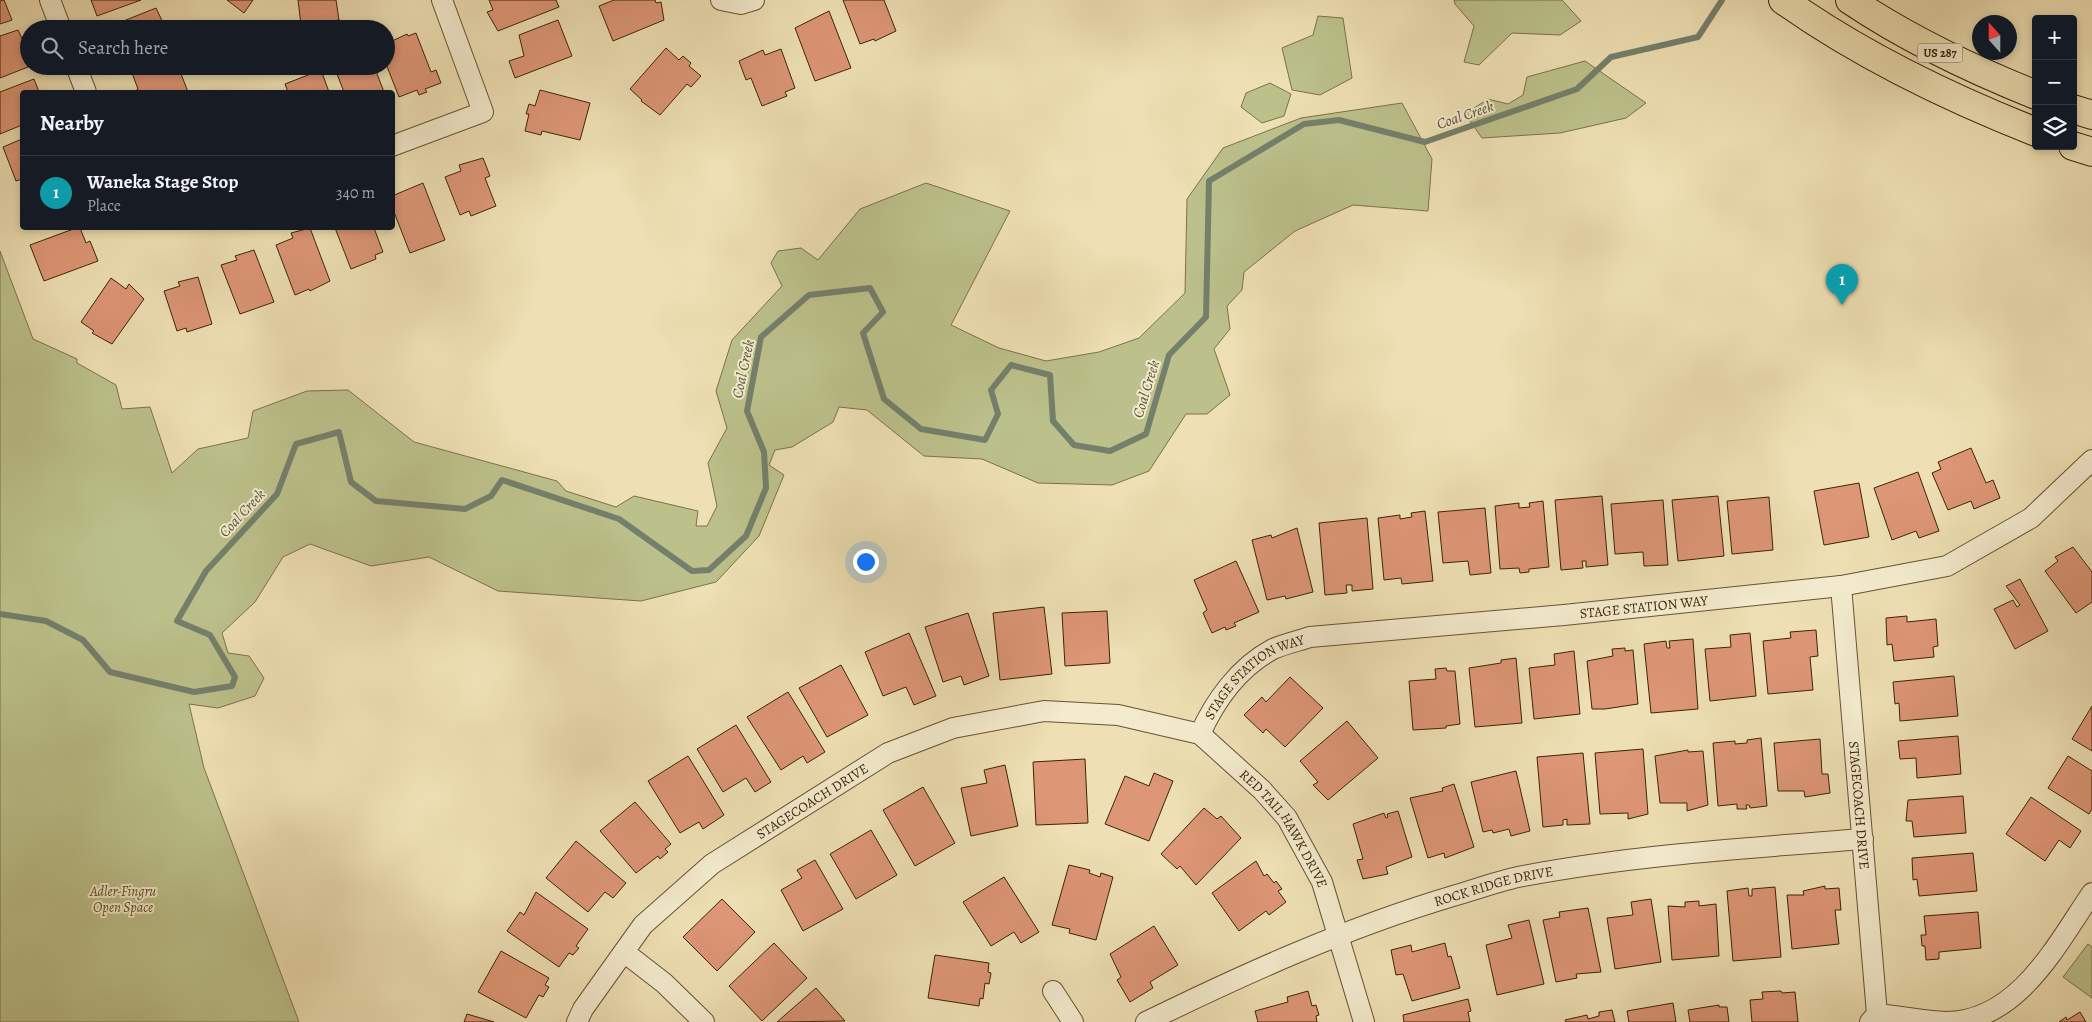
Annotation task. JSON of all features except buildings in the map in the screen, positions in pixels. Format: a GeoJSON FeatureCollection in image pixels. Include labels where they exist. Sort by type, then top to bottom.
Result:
{"type":"FeatureCollection","features":[{"type":"Feature","properties":{"kind":"main road","name":"US 287"},"geometry":{"type":"LineString","coordinates":[[1850,0],[1932,49],[1994,79],[2032,93]]}},
{"type":"Feature","properties":{"kind":"main road","name":"US 287"},"geometry":{"type":"LineString","coordinates":[[1786,2],[1851,45],[1916,80],[1983,112],[2032,130]]}},
{"type":"Feature","properties":{"kind":"main road"},"geometry":{"type":"LineString","coordinates":[[2077,110],[2092,115]]}},
{"type":"Feature","properties":{"kind":"main road"},"geometry":{"type":"LineString","coordinates":[[2077,147],[2092,152]]}},
{"type":"Feature","properties":{"kind":"street"},"geometry":{"type":"LineString","coordinates":[[50,0],[58,20]]}},
{"type":"Feature","properties":{"kind":"street"},"geometry":{"type":"LineString","coordinates":[[395,145],[483,112],[442,0]]}},
{"type":"Feature","properties":{"kind":"street"},"geometry":{"type":"LineString","coordinates":[[721,0],[741,4],[754,0]]}},
{"type":"Feature","properties":{"kind":"street"},"geometry":{"type":"LineString","coordinates":[[79,75],[85,90]]}},
{"type":"Feature","properties":{"kind":"street","name":"STAGE STATION WAY"},"geometry":{"type":"LineString","coordinates":[[1200,734],[1221,696],[1246,667],[1273,649],[1310,637],[1564,615],[1841,586],[1947,566],[2031,518],[2092,460]]}},
{"type":"Feature","properties":{"kind":"street","name":"STAGECOACH DRIVE"},"geometry":{"type":"LineString","coordinates":[[1841,586],[1863,839],[1873,1018]]}},
{"type":"Feature","properties":{"kind":"street","name":"STAGECOACH DRIVE"},"geometry":{"type":"LineString","coordinates":[[577,1022],[583,1009],[643,926],[712,864],[888,753],[953,728],[1044,711],[1118,715]]}},
{"type":"Feature","properties":{"kind":"street","name":"RED TAIL HAWK DRIVE"},"geometry":{"type":"LineString","coordinates":[[1118,715],[1200,734],[1262,790],[1287,818],[1322,882],[1364,1022]]}},
{"type":"Feature","properties":{"kind":"street","name":"ROCK RIDGE DRIVE"},"geometry":{"type":"LineString","coordinates":[[1146,1022],[1245,974],[1339,934],[1426,904],[1517,877],[1683,852],[1863,839]]}},
{"type":"Feature","properties":{"kind":"street"},"geometry":{"type":"LineString","coordinates":[[1873,1018],[1946,1022],[1976,1018],[2006,1001],[2035,976],[2092,894]]}},
{"type":"Feature","properties":{"kind":"street"},"geometry":{"type":"LineString","coordinates":[[624,952],[664,983],[704,1022]]}},
{"type":"Feature","properties":{"kind":"street"},"geometry":{"type":"LineString","coordinates":[[1052,991],[1073,1022]]}},
{"type":"Feature","properties":{"kind":"green space"},"geometry":{"type":"Polygon","coordinates":[[[1454,0],[1562,0],[1581,21],[1560,35],[1512,33],[1479,65],[1464,62],[1474,26],[1455,4],[1454,0]]]}},
{"type":"Feature","properties":{"kind":"green space"},"geometry":{"type":"Polygon","coordinates":[[[1318,16],[1343,18],[1352,78],[1320,95],[1292,90],[1282,48],[1313,35],[1318,16]]]}},
{"type":"Feature","properties":{"kind":"green space"},"geometry":{"type":"Polygon","coordinates":[[[1585,61],[1646,103],[1626,118],[1560,133],[1482,138],[1465,114],[1488,99],[1508,104],[1523,95],[1527,77],[1585,61]]]}},
{"type":"Feature","properties":{"kind":"green space"},"geometry":{"type":"Polygon","coordinates":[[[1270,83],[1291,94],[1284,116],[1262,123],[1241,107],[1246,93],[1270,83]]]}},
{"type":"Feature","properties":{"kind":"green space","name":"Adler-Fingru Open Space"},"geometry":{"type":"Polygon","coordinates":[[[1402,103],[1432,159],[1428,211],[1353,205],[1295,231],[1244,272],[1242,290],[1227,306],[1230,329],[1214,349],[1230,395],[1207,414],[1186,414],[1149,471],[1112,485],[1038,483],[982,459],[924,456],[867,410],[839,407],[833,422],[792,447],[775,450],[769,465],[784,475],[759,536],[716,582],[641,601],[498,591],[429,557],[371,566],[310,544],[283,557],[255,602],[222,633],[228,653],[249,656],[264,678],[255,696],[218,708],[189,704],[204,768],[299,1022],[0,1022],[0,251],[33,339],[77,359],[77,363],[116,385],[122,409],[150,407],[172,473],[198,449],[248,438],[253,411],[307,391],[348,390],[414,442],[557,481],[566,491],[616,507],[634,496],[698,511],[696,526],[707,526],[717,506],[708,463],[727,428],[716,391],[732,340],[782,286],[771,263],[778,251],[801,248],[818,260],[860,209],[926,183],[1010,211],[951,325],[999,348],[1046,361],[1099,352],[1139,338],[1185,293],[1187,199],[1223,148],[1301,118],[1402,103]]]}},
{"type":"Feature","properties":{"kind":"green space"},"geometry":{"type":"Polygon","coordinates":[[[2088,944],[2092,947],[2092,998],[2063,977],[2088,944]]]}},
{"type":"Feature","properties":{"kind":"waterway","name":"Coal Creek"},"geometry":{"type":"LineString","coordinates":[[0,614],[46,621],[83,640],[110,672],[194,692],[232,686],[235,677],[210,635],[177,621],[206,571],[277,494],[296,444],[339,432],[351,482],[376,501],[465,509],[491,496],[502,480],[619,519],[692,571],[709,570],[746,536],[766,488],[764,452],[747,411],[761,337],[809,295],[870,288],[883,312],[863,333],[884,399],[921,429],[985,440],[998,414],[991,390],[1011,365],[1050,375],[1053,421],[1074,445],[1110,451],[1146,434],[1169,355],[1206,317],[1209,181],[1304,124],[1339,120],[1425,142],[1577,89],[1611,57],[1698,37],[1722,0]]}},
{"type":"Feature","properties":{"kind":"place","name":"Waneka Stage Stop"},"geometry":{"type":"Point","coordinates":[1842,305]}}]}
